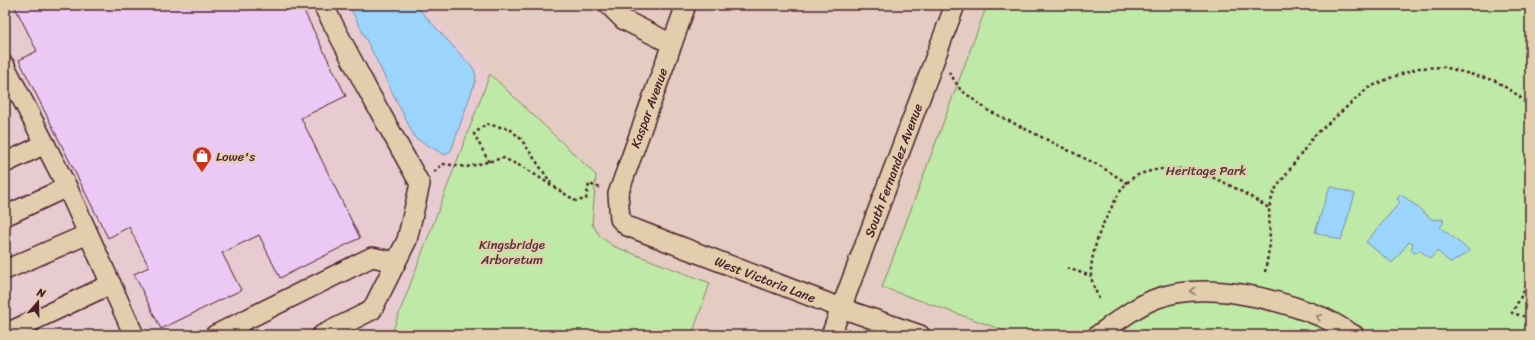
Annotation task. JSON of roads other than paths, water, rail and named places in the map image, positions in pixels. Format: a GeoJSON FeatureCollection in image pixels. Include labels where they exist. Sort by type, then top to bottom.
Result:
{"type":"FeatureCollection","features":[{"type":"Feature","properties":{"kind":"street"},"geometry":{"type":"LineString","coordinates":[[322,335],[352,329],[372,310],[407,240],[420,184],[366,88],[323,5]]}},
{"type":"Feature","properties":{"kind":"street"},"geometry":{"type":"LineString","coordinates":[[609,5],[624,20],[672,44]]}},
{"type":"Feature","properties":{"kind":"street","name":"Kaspar Avenue"},"geometry":{"type":"LineString","coordinates":[[618,203],[686,5]]}},
{"type":"Feature","properties":{"kind":"street","name":"South Fernandez Avenue"},"geometry":{"type":"LineString","coordinates":[[831,335],[955,5]]}},
{"type":"Feature","properties":{"kind":"street"},"geometry":{"type":"LineString","coordinates":[[5,66],[45,144],[88,234],[111,284],[129,333]]}},
{"type":"Feature","properties":{"kind":"street"},"geometry":{"type":"LineString","coordinates":[[5,164],[45,144]]}},
{"type":"Feature","properties":{"kind":"street"},"geometry":{"type":"LineString","coordinates":[[5,216],[66,187]]}},
{"type":"Feature","properties":{"kind":"street","name":"West Victoria Lane"},"geometry":{"type":"LineString","coordinates":[[618,203],[620,219],[627,226],[841,308],[920,335]]}},
{"type":"Feature","properties":{"kind":"street"},"geometry":{"type":"LineString","coordinates":[[5,270],[88,234]]}},
{"type":"Feature","properties":{"kind":"street"},"geometry":{"type":"LineString","coordinates":[[215,335],[372,257],[396,262]]}},
{"type":"Feature","properties":{"kind":"street"},"geometry":{"type":"LineString","coordinates":[[5,334],[111,284]]}},
{"type":"Feature","properties":{"kind":"street"},"geometry":{"type":"LineString","coordinates":[[1098,335],[1121,318],[1154,299],[1186,291],[1229,292],[1265,299],[1322,317],[1354,335]]}},
{"type":"Feature","properties":{"kind":"water"},"geometry":{"type":"Polygon","coordinates":[[[349,5],[415,5],[474,69],[476,76],[475,82],[451,151],[445,155],[415,138],[349,5]]]}},
{"type":"Feature","properties":{"kind":"water"},"geometry":{"type":"Polygon","coordinates":[[[1330,186],[1355,194],[1341,240],[1315,232],[1330,186]]]}},
{"type":"Feature","properties":{"kind":"water"},"geometry":{"type":"Polygon","coordinates":[[[1401,194],[1433,220],[1443,219],[1443,224],[1440,227],[1470,251],[1451,263],[1437,251],[1430,259],[1420,250],[1416,253],[1413,252],[1411,249],[1413,243],[1409,242],[1392,263],[1366,242],[1400,202],[1397,199],[1401,194]]]}},
{"type":"Feature","properties":{"kind":"place","name":"Lowe's"},"geometry":{"type":"Point","coordinates":[202,173]}},
{"type":"Feature","properties":{"kind":"park label","name":"Heritage Park"},"geometry":{"type":"Point","coordinates":[1206,170]}},
{"type":"Feature","properties":{"kind":"park label","name":"Kingsbridge Arboretum"},"geometry":{"type":"Point","coordinates":[512,252]}}]}
